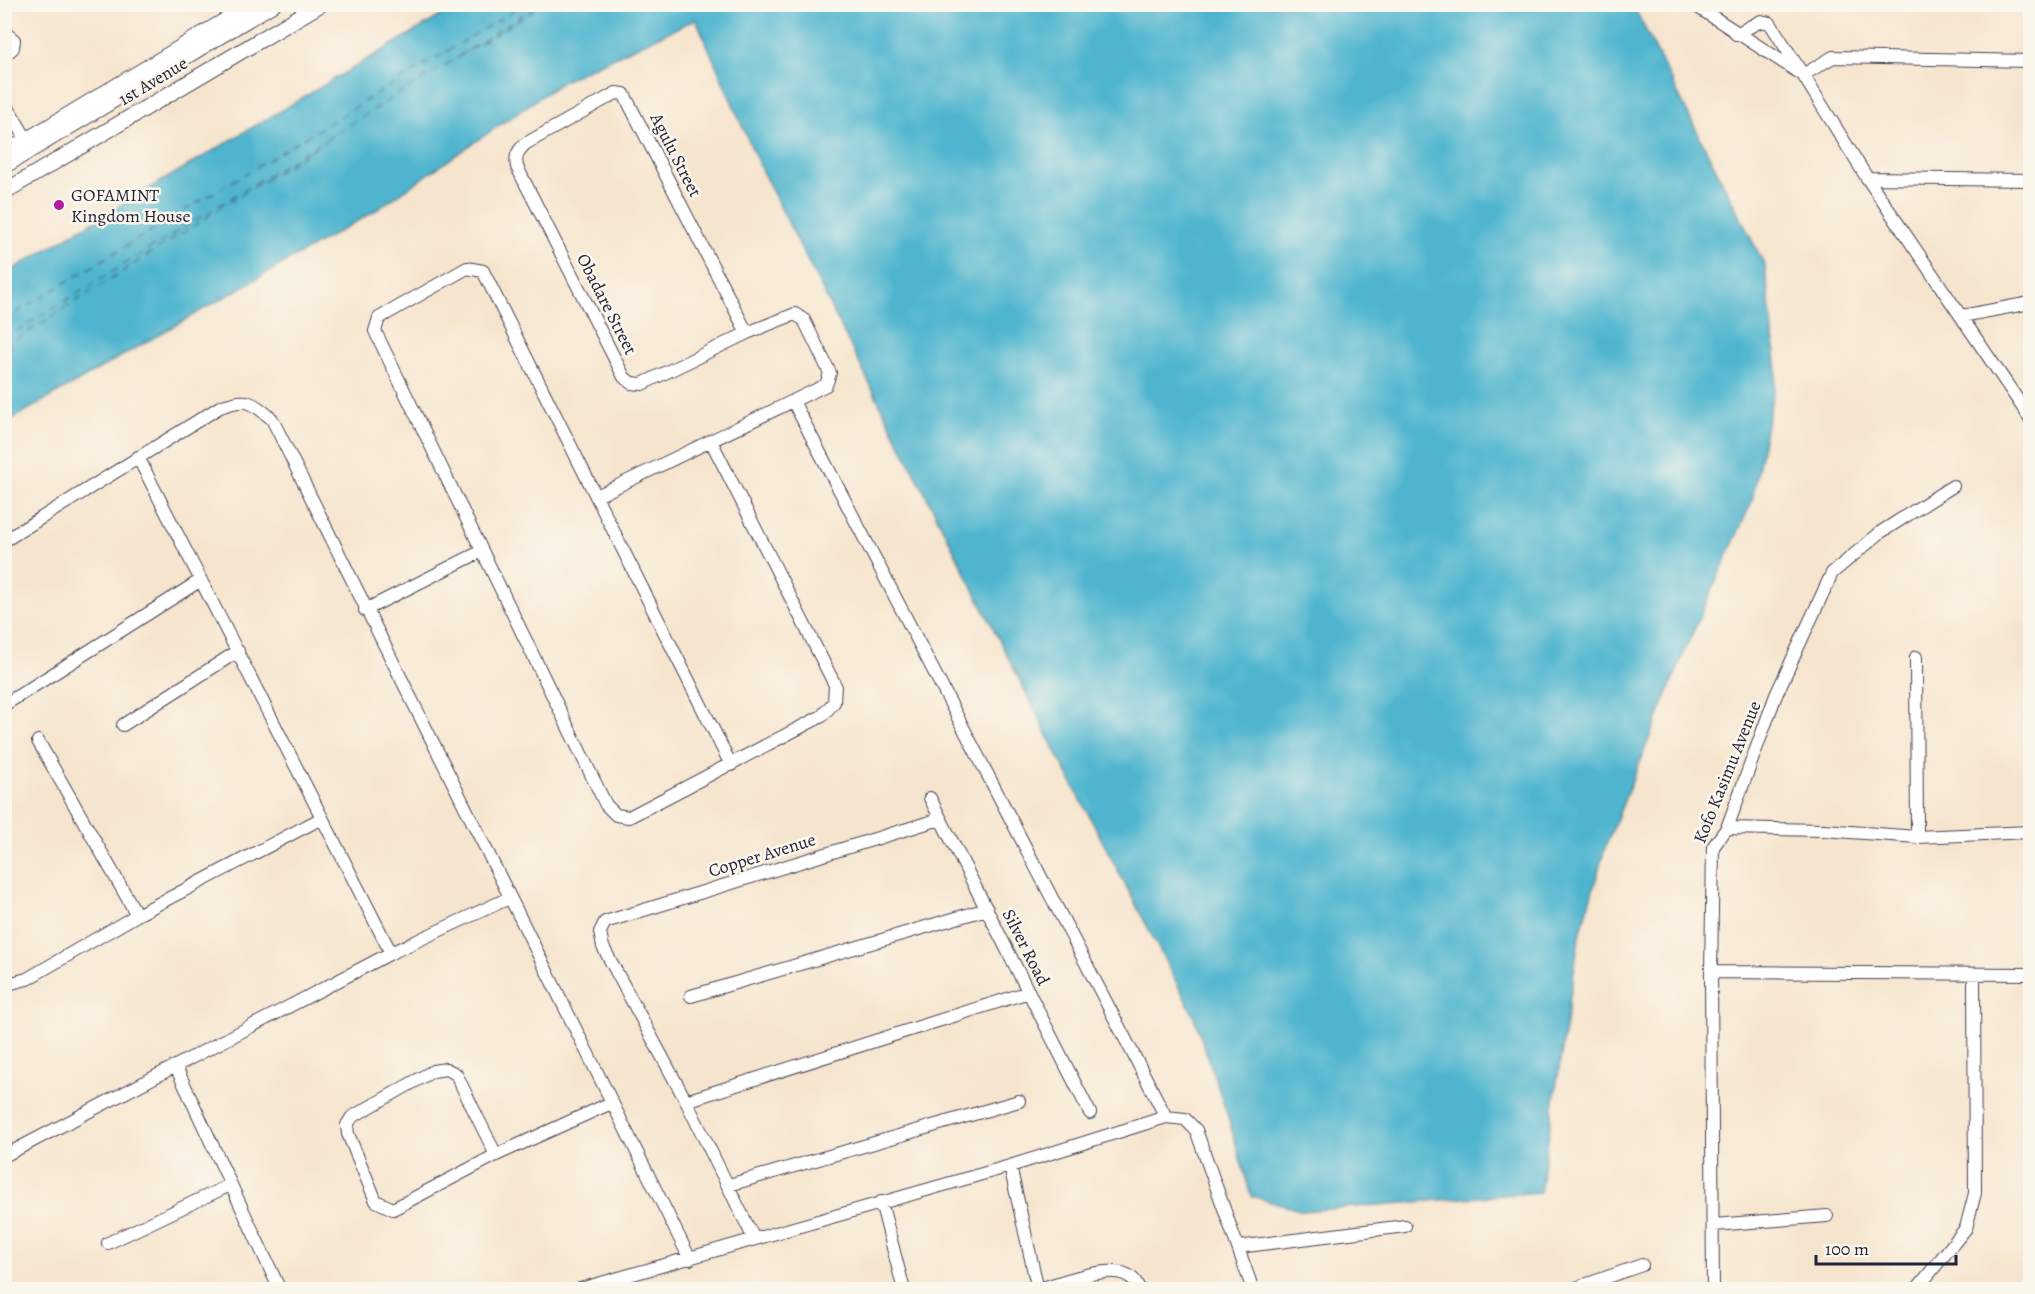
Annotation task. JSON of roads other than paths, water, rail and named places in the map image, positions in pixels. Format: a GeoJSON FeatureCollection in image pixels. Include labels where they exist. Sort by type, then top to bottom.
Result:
{"type":"FeatureCollection","features":[{"type":"Feature","properties":{"kind":"main road","name":"1st Avenue"},"geometry":{"type":"LineString","coordinates":[[4,166],[273,4]]}},
{"type":"Feature","properties":{"kind":"main road","name":"1st Avenue"},"geometry":{"type":"LineString","coordinates":[[4,192],[321,4]]}},
{"type":"Feature","properties":{"kind":"street"},"geometry":{"type":"LineString","coordinates":[[4,152],[250,4]]}},
{"type":"Feature","properties":{"kind":"street"},"geometry":{"type":"LineString","coordinates":[[1693,4],[1736,34],[1803,75]]}},
{"type":"Feature","properties":{"kind":"street"},"geometry":{"type":"LineString","coordinates":[[1736,34],[1761,21],[1770,23],[1867,178],[2031,418]]}},
{"type":"Feature","properties":{"kind":"street"},"geometry":{"type":"LineString","coordinates":[[4,32],[14,40],[13,48],[4,56]]}},
{"type":"Feature","properties":{"kind":"street"},"geometry":{"type":"LineString","coordinates":[[1803,75],[1833,57],[2031,60]]}},
{"type":"Feature","properties":{"kind":"street","name":"Agulu Street"},"geometry":{"type":"LineString","coordinates":[[525,144],[616,93],[624,94],[747,333]]}},
{"type":"Feature","properties":{"kind":"street"},"geometry":{"type":"LineString","coordinates":[[4,101],[27,140]]}},
{"type":"Feature","properties":{"kind":"street","name":"Obadare Street"},"geometry":{"type":"LineString","coordinates":[[525,144],[515,158],[517,167],[624,377],[632,383],[642,384],[747,333],[795,314],[804,320],[830,373],[826,385],[794,403]]}},
{"type":"Feature","properties":{"kind":"street"},"geometry":{"type":"LineString","coordinates":[[1867,178],[2031,180]]}},
{"type":"Feature","properties":{"kind":"street"},"geometry":{"type":"LineString","coordinates":[[712,443],[835,685],[834,702],[822,716],[731,765],[629,817],[616,815],[606,806],[375,331],[379,318],[467,268],[483,271],[731,765]]}},
{"type":"Feature","properties":{"kind":"street"},"geometry":{"type":"LineString","coordinates":[[1962,316],[2031,303]]}},
{"type":"Feature","properties":{"kind":"street"},"geometry":{"type":"LineString","coordinates":[[4,541],[220,407],[238,400],[255,404],[272,419],[365,610],[690,1259]]}},
{"type":"Feature","properties":{"kind":"street"},"geometry":{"type":"LineString","coordinates":[[597,496],[794,403],[1166,1117]]}},
{"type":"Feature","properties":{"kind":"street"},"geometry":{"type":"LineString","coordinates":[[138,457],[391,954]]}},
{"type":"Feature","properties":{"kind":"street","name":"Kofo Kasimu Avenue"},"geometry":{"type":"LineString","coordinates":[[1713,1290],[1711,972],[1713,847],[1727,828],[1776,695],[1832,573],[1881,532],[1953,486]]}},
{"type":"Feature","properties":{"kind":"street"},"geometry":{"type":"LineString","coordinates":[[365,610],[482,551]]}},
{"type":"Feature","properties":{"kind":"street"},"geometry":{"type":"LineString","coordinates":[[4,705],[201,580]]}},
{"type":"Feature","properties":{"kind":"street"},"geometry":{"type":"LineString","coordinates":[[123,725],[238,651]]}},
{"type":"Feature","properties":{"kind":"street"},"geometry":{"type":"LineString","coordinates":[[1916,657],[1917,837]]}},
{"type":"Feature","properties":{"kind":"street"},"geometry":{"type":"LineString","coordinates":[[38,741],[137,915]]}},
{"type":"Feature","properties":{"kind":"street","name":"Silver Road"},"geometry":{"type":"LineString","coordinates":[[930,798],[1090,1113]]}},
{"type":"Feature","properties":{"kind":"street"},"geometry":{"type":"LineString","coordinates":[[4,985],[27,979],[137,915],[322,818]]}},
{"type":"Feature","properties":{"kind":"street","name":"Copper Avenue"},"geometry":{"type":"LineString","coordinates":[[686,1101],[603,946],[600,932],[605,922],[940,819]]}},
{"type":"Feature","properties":{"kind":"street"},"geometry":{"type":"LineString","coordinates":[[1727,828],[1824,830],[1917,837],[2031,832]]}},
{"type":"Feature","properties":{"kind":"street"},"geometry":{"type":"LineString","coordinates":[[4,1156],[391,954],[509,898]]}},
{"type":"Feature","properties":{"kind":"street"},"geometry":{"type":"LineString","coordinates":[[691,996],[987,909]]}},
{"type":"Feature","properties":{"kind":"street"},"geometry":{"type":"LineString","coordinates":[[1711,972],[2031,974]]}},
{"type":"Feature","properties":{"kind":"street"},"geometry":{"type":"LineString","coordinates":[[1916,1290],[1966,1228],[1975,1193],[1974,975]]}},
{"type":"Feature","properties":{"kind":"street"},"geometry":{"type":"LineString","coordinates":[[754,1239],[686,1101],[1029,992]]}},
{"type":"Feature","properties":{"kind":"street"},"geometry":{"type":"LineString","coordinates":[[176,1067],[280,1290]]}},
{"type":"Feature","properties":{"kind":"street"},"geometry":{"type":"LineString","coordinates":[[496,1155],[456,1074],[446,1069],[433,1071],[352,1117],[347,1125],[348,1134],[376,1201],[393,1209],[496,1155],[611,1103]]}},
{"type":"Feature","properties":{"kind":"street"},"geometry":{"type":"LineString","coordinates":[[729,1185],[1019,1101]]}},
{"type":"Feature","properties":{"kind":"street"},"geometry":{"type":"LineString","coordinates":[[577,1290],[1010,1166],[1166,1117],[1185,1119],[1196,1130],[1253,1290]]}},
{"type":"Feature","properties":{"kind":"street"},"geometry":{"type":"LineString","coordinates":[[1010,1166],[1038,1290],[1110,1270],[1125,1273],[1137,1283],[1139,1290]]}},
{"type":"Feature","properties":{"kind":"street"},"geometry":{"type":"LineString","coordinates":[[108,1243],[230,1185]]}},
{"type":"Feature","properties":{"kind":"street"},"geometry":{"type":"LineString","coordinates":[[880,1202],[904,1290]]}},
{"type":"Feature","properties":{"kind":"street"},"geometry":{"type":"LineString","coordinates":[[1714,1225],[1827,1216]]}},
{"type":"Feature","properties":{"kind":"street"},"geometry":{"type":"LineString","coordinates":[[1238,1247],[1405,1226]]}},
{"type":"Feature","properties":{"kind":"street"},"geometry":{"type":"LineString","coordinates":[[1574,1289],[1641,1265]]}},
{"type":"Feature","properties":{"kind":"water"},"geometry":{"type":"Polygon","coordinates":[[[459,5],[1633,5],[1765,266],[1777,372],[1752,501],[1685,650],[1605,848],[1579,938],[1540,1192],[1303,1211],[1251,1196],[1228,1117],[1193,1014],[1061,762],[759,165],[696,19],[565,80],[373,212],[5,423],[5,274],[459,5]]]}},
{"type":"Feature","properties":{"kind":"place","name":"GOFAMINT Kingdom House"},"geometry":{"type":"Point","coordinates":[59,205]}}]}
